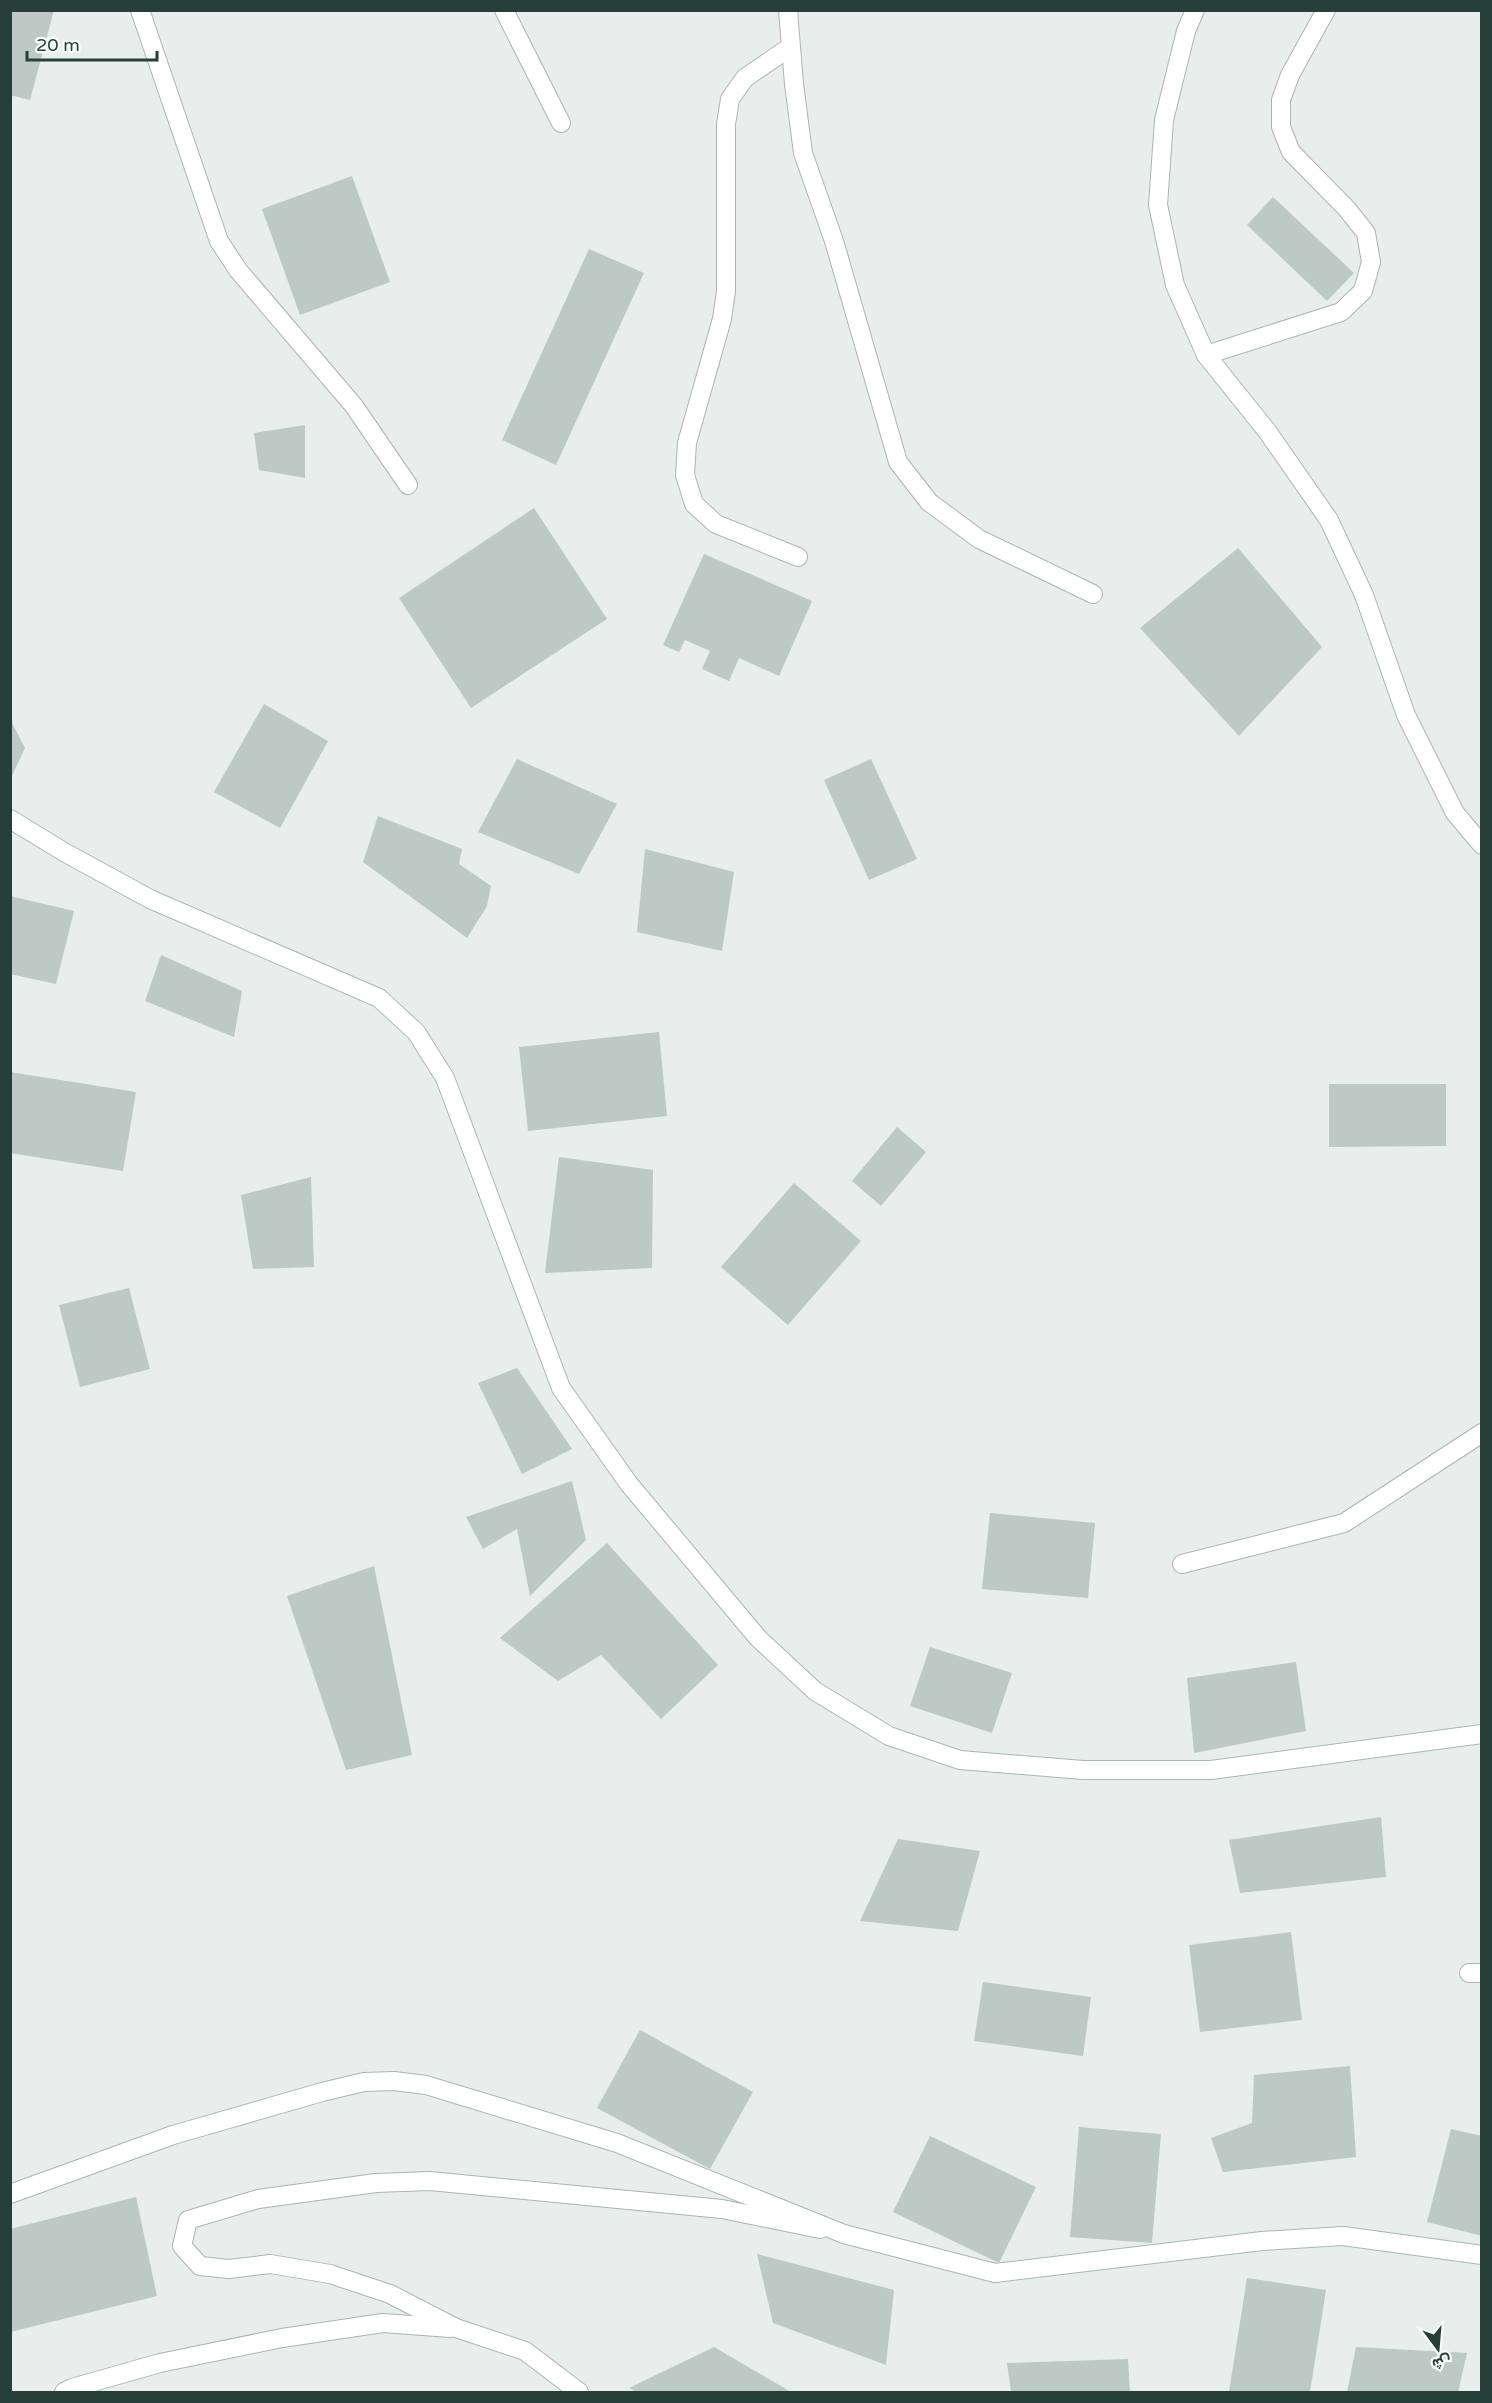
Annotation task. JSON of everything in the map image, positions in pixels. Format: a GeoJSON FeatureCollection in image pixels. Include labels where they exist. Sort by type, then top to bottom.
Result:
{"type":"FeatureCollection","features":[{"type":"Feature","properties":{"kind":"street"},"geometry":{"type":"LineString","coordinates":[[140,10],[219,241],[238,270],[354,406],[408,484]]}},
{"type":"Feature","properties":{"kind":"street"},"geometry":{"type":"LineString","coordinates":[[504,10],[561,123]]}},
{"type":"Feature","properties":{"kind":"street"},"geometry":{"type":"LineString","coordinates":[[788,10],[790,47],[803,153],[834,241],[898,462],[929,502],[979,538],[1093,594]]}},
{"type":"Feature","properties":{"kind":"street"},"geometry":{"type":"LineString","coordinates":[[1195,10],[1186,31],[1164,120],[1158,205],[1175,285],[1206,355],[1267,431],[1329,520],[1364,596],[1406,715],[1455,813],[1482,844]]}},
{"type":"Feature","properties":{"kind":"street"},"geometry":{"type":"LineString","coordinates":[[1206,355],[1341,312],[1363,291],[1371,262],[1366,233],[1347,209],[1291,152],[1281,128],[1281,100],[1290,75],[1326,10]]}},
{"type":"Feature","properties":{"kind":"street"},"geometry":{"type":"LineString","coordinates":[[790,47],[746,78],[730,99],[726,124],[726,291],[722,319],[687,443],[686,475],[694,504],[716,524],[798,556]]}},
{"type":"Feature","properties":{"kind":"street"},"geometry":{"type":"LineString","coordinates":[[10,819],[64,852],[150,899],[379,998],[416,1032],[445,1078],[561,1388],[629,1484],[758,1638],[815,1691],[889,1736],[960,1760],[1083,1770],[1210,1770],[1482,1734]]}},
{"type":"Feature","properties":{"kind":"street"},"geometry":{"type":"LineString","coordinates":[[1182,1564],[1344,1523],[1482,1433]]}},
{"type":"Feature","properties":{"kind":"street"},"geometry":{"type":"LineString","coordinates":[[10,2194],[172,2135],[322,2092],[364,2082],[394,2081],[426,2085],[616,2143],[844,2234]]}},
{"type":"Feature","properties":{"kind":"street"},"geometry":{"type":"LineString","coordinates":[[579,2392],[525,2351],[456,2328],[390,2294],[330,2274],[270,2264],[229,2269],[200,2266],[182,2246],[188,2220],[258,2199],[376,2183],[430,2181],[722,2209],[844,2234],[952,2264],[995,2273],[1262,2241],[1342,2236],[1482,2254]]}},
{"type":"Feature","properties":{"kind":"street"},"geometry":{"type":"LineString","coordinates":[[64,2392],[160,2363],[282,2338],[383,2323],[456,2328]]}},
{"type":"Feature","properties":{"kind":"building"},"geometry":{"type":"Polygon","coordinates":[[[10,10],[54,10],[30,100],[10,95],[10,10]]]}},
{"type":"Feature","properties":{"kind":"building"},"geometry":{"type":"Polygon","coordinates":[[[352,176],[390,282],[300,315],[262,209],[352,176]]]}},
{"type":"Feature","properties":{"kind":"building"},"geometry":{"type":"Polygon","coordinates":[[[1273,197],[1354,273],[1327,301],[1247,225],[1273,197]]]}},
{"type":"Feature","properties":{"kind":"building"},"geometry":{"type":"Polygon","coordinates":[[[589,249],[644,273],[556,465],[502,440],[589,249]]]}},
{"type":"Feature","properties":{"kind":"building"},"geometry":{"type":"Polygon","coordinates":[[[305,425],[305,478],[259,470],[254,433],[305,425]]]}},
{"type":"Feature","properties":{"kind":"building"},"geometry":{"type":"Polygon","coordinates":[[[534,508],[607,619],[471,708],[399,598],[534,508]]]}},
{"type":"Feature","properties":{"kind":"building"},"geometry":{"type":"Polygon","coordinates":[[[1238,548],[1322,647],[1239,736],[1140,628],[1238,548]]]}},
{"type":"Feature","properties":{"kind":"building"},"geometry":{"type":"Polygon","coordinates":[[[704,554],[812,601],[779,676],[739,658],[729,681],[702,669],[710,651],[685,640],[679,652],[663,645],[704,554]]]}},
{"type":"Feature","properties":{"kind":"building"},"geometry":{"type":"Polygon","coordinates":[[[264,704],[328,741],[280,828],[214,792],[264,704]]]}},
{"type":"Feature","properties":{"kind":"building"},"geometry":{"type":"Polygon","coordinates":[[[10,719],[25,748],[10,780],[10,719]]]}},
{"type":"Feature","properties":{"kind":"building"},"geometry":{"type":"Polygon","coordinates":[[[517,759],[617,804],[579,874],[478,832],[517,759]]]}},
{"type":"Feature","properties":{"kind":"building"},"geometry":{"type":"Polygon","coordinates":[[[871,759],[917,859],[869,880],[824,780],[871,759]]]}},
{"type":"Feature","properties":{"kind":"building"},"geometry":{"type":"Polygon","coordinates":[[[378,816],[462,849],[459,864],[491,886],[487,906],[467,938],[363,862],[378,816]]]}},
{"type":"Feature","properties":{"kind":"building"},"geometry":{"type":"Polygon","coordinates":[[[645,849],[734,872],[722,951],[637,932],[645,849]]]}},
{"type":"Feature","properties":{"kind":"building"},"geometry":{"type":"Polygon","coordinates":[[[10,896],[74,911],[56,984],[10,974],[10,896]]]}},
{"type":"Feature","properties":{"kind":"building"},"geometry":{"type":"Polygon","coordinates":[[[161,955],[242,991],[234,1037],[145,1001],[161,955]]]}},
{"type":"Feature","properties":{"kind":"building"},"geometry":{"type":"Polygon","coordinates":[[[659,1032],[667,1116],[528,1131],[519,1047],[659,1032]]]}},
{"type":"Feature","properties":{"kind":"building"},"geometry":{"type":"Polygon","coordinates":[[[10,1072],[136,1092],[123,1171],[10,1153],[10,1072]]]}},
{"type":"Feature","properties":{"kind":"building"},"geometry":{"type":"Polygon","coordinates":[[[1329,1084],[1446,1084],[1446,1146],[1329,1147],[1329,1084]]]}},
{"type":"Feature","properties":{"kind":"building"},"geometry":{"type":"Polygon","coordinates":[[[897,1127],[926,1152],[881,1206],[852,1181],[897,1127]]]}},
{"type":"Feature","properties":{"kind":"building"},"geometry":{"type":"Polygon","coordinates":[[[559,1157],[653,1170],[652,1268],[545,1273],[559,1157]]]}},
{"type":"Feature","properties":{"kind":"building"},"geometry":{"type":"Polygon","coordinates":[[[311,1177],[314,1267],[253,1269],[241,1195],[311,1177]]]}},
{"type":"Feature","properties":{"kind":"building"},"geometry":{"type":"Polygon","coordinates":[[[794,1183],[861,1241],[788,1325],[721,1267],[794,1183]]]}},
{"type":"Feature","properties":{"kind":"building"},"geometry":{"type":"Polygon","coordinates":[[[129,1288],[150,1369],[80,1387],[59,1305],[129,1288]]]}},
{"type":"Feature","properties":{"kind":"building"},"geometry":{"type":"Polygon","coordinates":[[[517,1368],[572,1449],[522,1474],[478,1383],[517,1368]]]}},
{"type":"Feature","properties":{"kind":"building"},"geometry":{"type":"Polygon","coordinates":[[[572,1481],[586,1540],[530,1596],[517,1529],[483,1549],[466,1517],[572,1481]]]}},
{"type":"Feature","properties":{"kind":"building"},"geometry":{"type":"Polygon","coordinates":[[[990,1513],[1095,1523],[1088,1598],[982,1589],[990,1513]]]}},
{"type":"Feature","properties":{"kind":"building"},"geometry":{"type":"Polygon","coordinates":[[[607,1543],[718,1665],[661,1719],[601,1655],[558,1681],[500,1638],[607,1543]]]}},
{"type":"Feature","properties":{"kind":"building"},"geometry":{"type":"Polygon","coordinates":[[[374,1566],[412,1755],[346,1770],[287,1596],[374,1566]]]}},
{"type":"Feature","properties":{"kind":"building"},"geometry":{"type":"Polygon","coordinates":[[[930,1647],[1012,1673],[992,1733],[910,1706],[930,1647]]]}},
{"type":"Feature","properties":{"kind":"building"},"geometry":{"type":"Polygon","coordinates":[[[1296,1662],[1306,1731],[1194,1753],[1187,1678],[1296,1662]]]}},
{"type":"Feature","properties":{"kind":"building"},"geometry":{"type":"Polygon","coordinates":[[[1381,1817],[1386,1877],[1240,1893],[1229,1840],[1381,1817]]]}},
{"type":"Feature","properties":{"kind":"building"},"geometry":{"type":"Polygon","coordinates":[[[898,1839],[980,1851],[958,1931],[860,1921],[898,1839]]]}},
{"type":"Feature","properties":{"kind":"building"},"geometry":{"type":"Polygon","coordinates":[[[1291,1932],[1302,2020],[1200,2032],[1189,1945],[1291,1932]]]}},
{"type":"Feature","properties":{"kind":"building"},"geometry":{"type":"Polygon","coordinates":[[[983,1982],[1091,1997],[1083,2056],[974,2041],[983,1982]]]}},
{"type":"Feature","properties":{"kind":"building"},"geometry":{"type":"Polygon","coordinates":[[[640,2030],[753,2092],[710,2169],[597,2108],[640,2030]]]}},
{"type":"Feature","properties":{"kind":"building"},"geometry":{"type":"Polygon","coordinates":[[[1350,2066],[1356,2157],[1223,2172],[1211,2138],[1252,2123],[1254,2075],[1350,2066]]]}},
{"type":"Feature","properties":{"kind":"building"},"geometry":{"type":"Polygon","coordinates":[[[1079,2127],[1161,2134],[1152,2243],[1070,2237],[1079,2127]]]}},
{"type":"Feature","properties":{"kind":"building"},"geometry":{"type":"Polygon","coordinates":[[[1451,2129],[1482,2136],[1482,2236],[1427,2222],[1451,2129]]]}},
{"type":"Feature","properties":{"kind":"building"},"geometry":{"type":"Polygon","coordinates":[[[930,2136],[1036,2187],[999,2263],[893,2212],[930,2136]]]}},
{"type":"Feature","properties":{"kind":"building"},"geometry":{"type":"Polygon","coordinates":[[[136,2197],[157,2296],[10,2332],[10,2229],[136,2197]]]}},
{"type":"Feature","properties":{"kind":"building"},"geometry":{"type":"Polygon","coordinates":[[[757,2254],[894,2290],[886,2365],[773,2323],[757,2254]]]}},
{"type":"Feature","properties":{"kind":"building"},"geometry":{"type":"Polygon","coordinates":[[[1247,2278],[1326,2290],[1310,2392],[1229,2392],[1247,2278]]]}},
{"type":"Feature","properties":{"kind":"building"},"geometry":{"type":"Polygon","coordinates":[[[714,2347],[791,2392],[636,2392],[629,2388],[714,2347]]]}},
{"type":"Feature","properties":{"kind":"building"},"geometry":{"type":"Polygon","coordinates":[[[1356,2347],[1467,2353],[1458,2392],[1347,2392],[1356,2347]]]}},
{"type":"Feature","properties":{"kind":"building"},"geometry":{"type":"Polygon","coordinates":[[[1128,2359],[1130,2392],[1011,2392],[1007,2363],[1128,2359]]]}}]}
